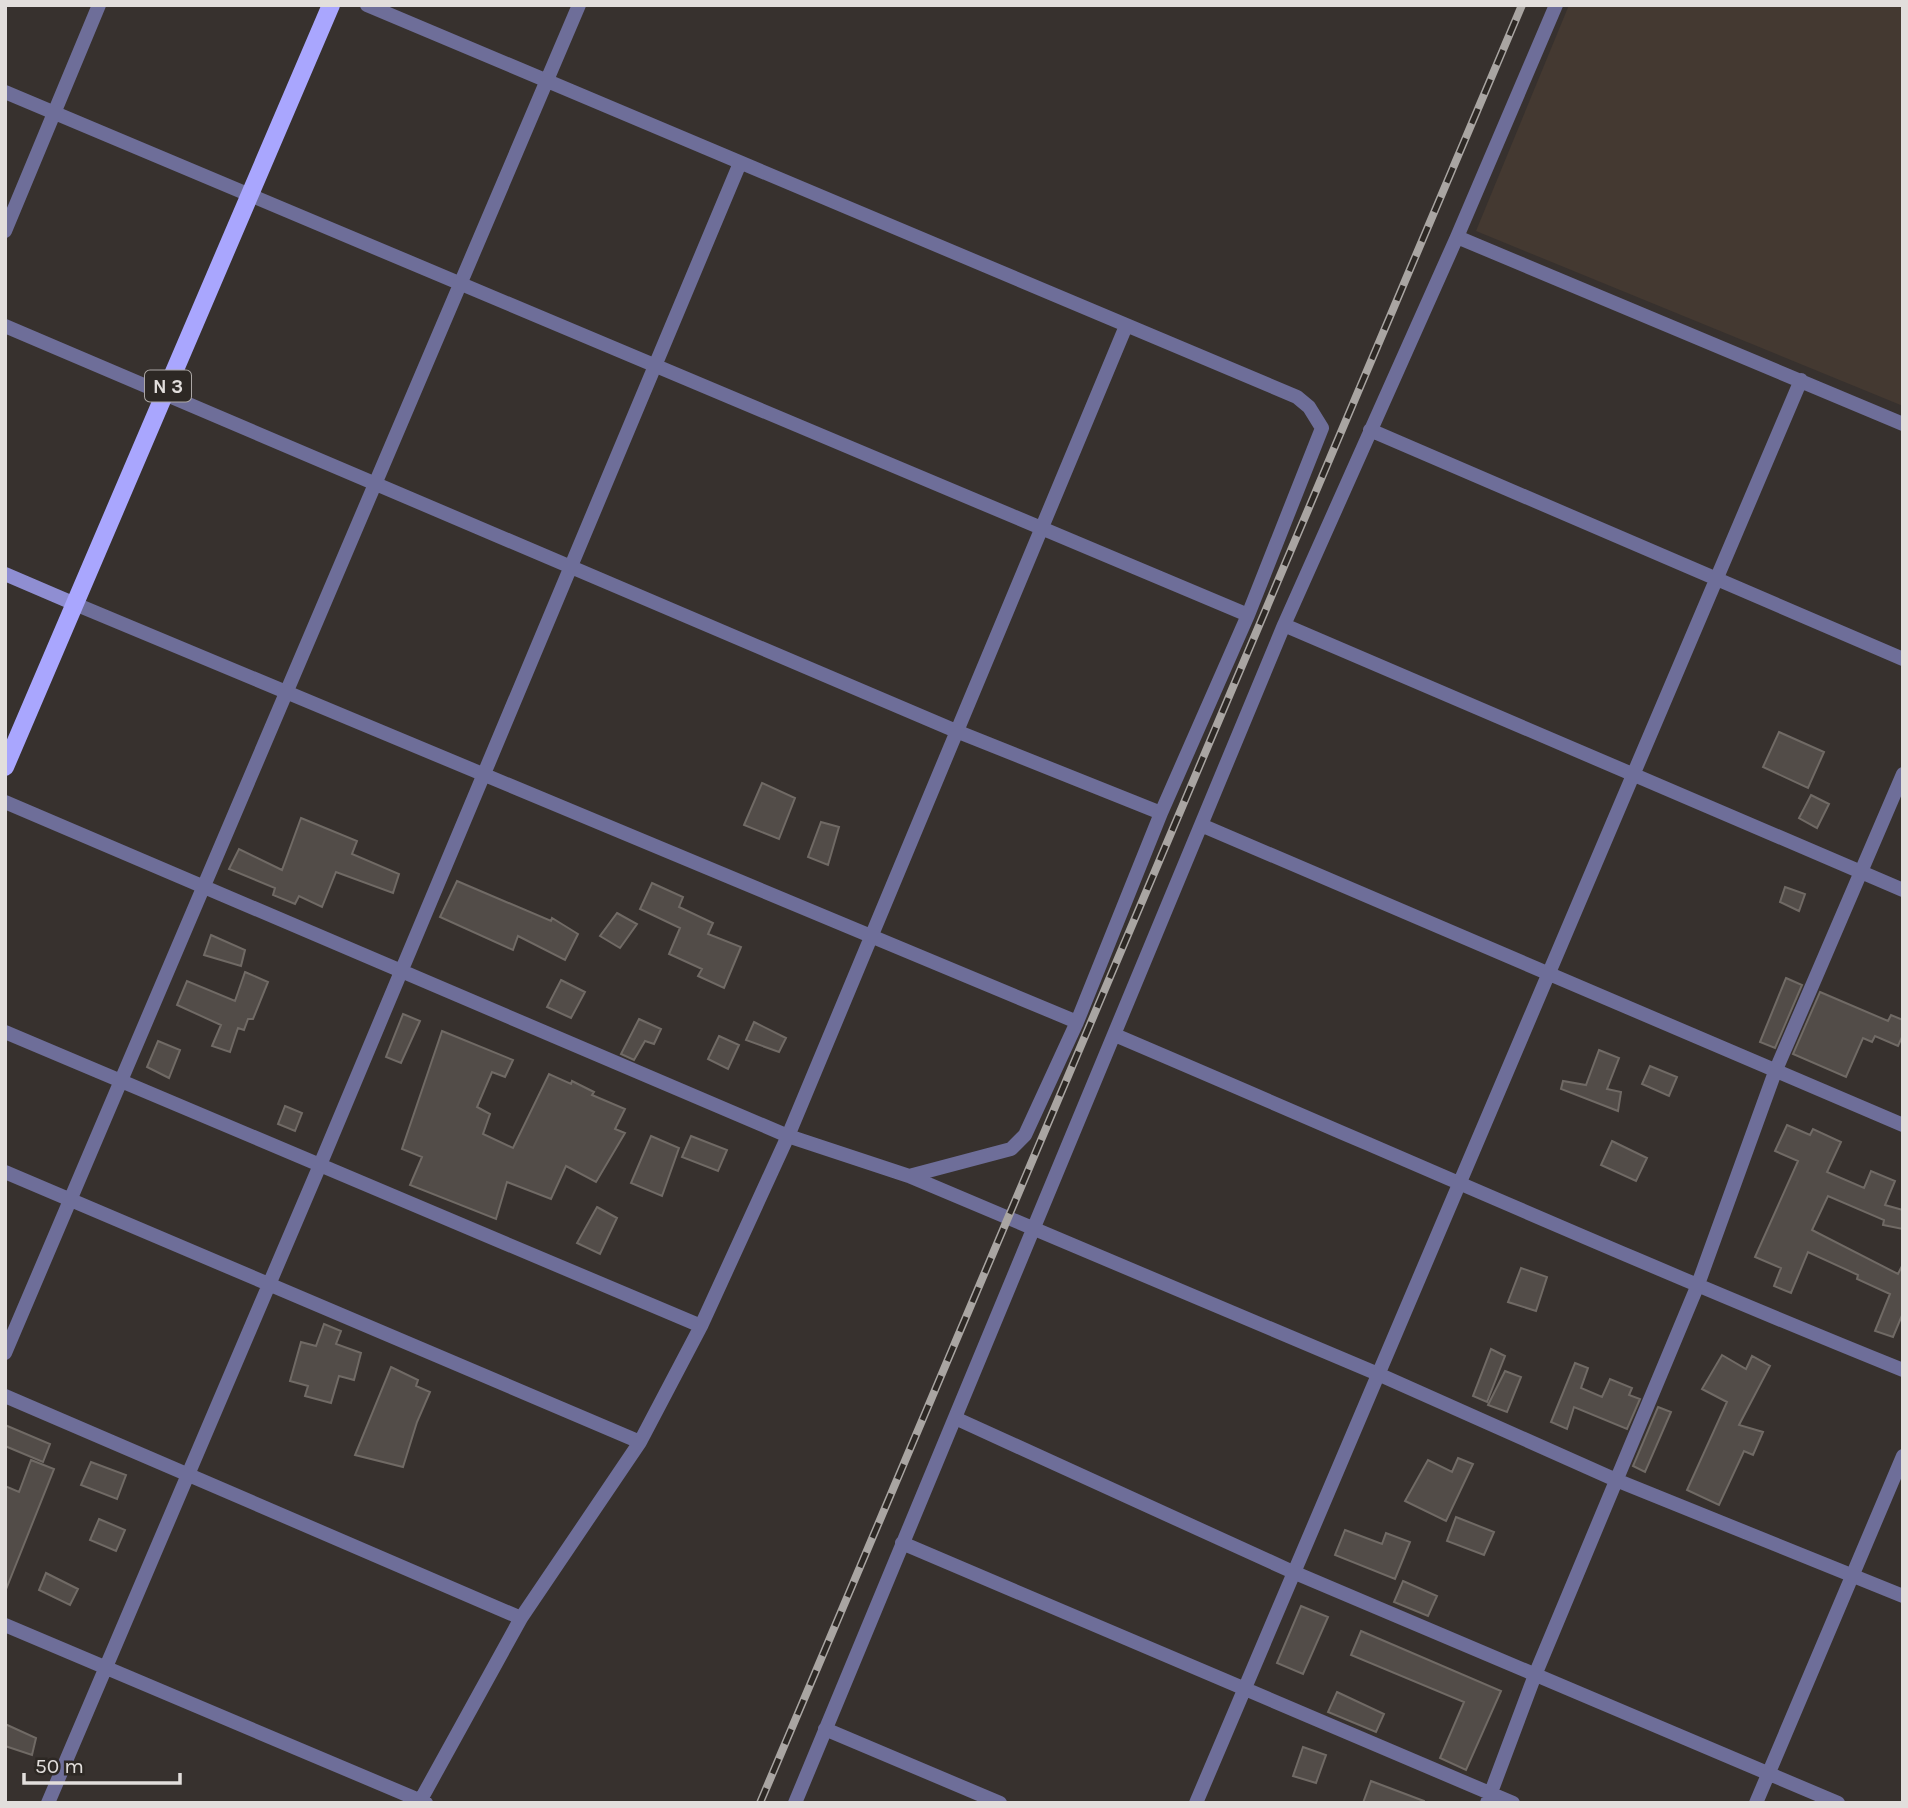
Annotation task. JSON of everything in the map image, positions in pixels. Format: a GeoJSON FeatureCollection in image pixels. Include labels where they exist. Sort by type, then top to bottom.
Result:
{"type":"FeatureCollection","features":[{"type":"Feature","properties":{"kind":"main road","name":"N 3"},"geometry":{"type":"LineString","coordinates":[[5,767],[331,5]]}},
{"type":"Feature","properties":{"kind":"street"},"geometry":{"type":"LineString","coordinates":[[5,231],[99,5]]}},
{"type":"Feature","properties":{"kind":"street"},"geometry":{"type":"LineString","coordinates":[[367,5],[1297,397],[1309,407],[1322,428],[1248,615],[1161,813],[1077,1022],[1026,1135],[1011,1149],[909,1176]]}},
{"type":"Feature","properties":{"kind":"street"},"geometry":{"type":"LineString","coordinates":[[5,1353],[579,5]]}},
{"type":"Feature","properties":{"kind":"street"},"geometry":{"type":"LineString","coordinates":[[795,1803],[1284,625],[1457,237],[1556,5]]}},
{"type":"Feature","properties":{"kind":"street"},"geometry":{"type":"LineString","coordinates":[[5,92],[1248,615]]}},
{"type":"Feature","properties":{"kind":"street"},"geometry":{"type":"LineString","coordinates":[[48,1803],[320,1165],[399,970],[740,163]]}},
{"type":"Feature","properties":{"kind":"street"},"geometry":{"type":"LineString","coordinates":[[1457,237],[1903,424]]}},
{"type":"Feature","properties":{"kind":"street"},"geometry":{"type":"LineString","coordinates":[[5,326],[956,731],[1161,813]]}},
{"type":"Feature","properties":{"kind":"street"},"geometry":{"type":"LineString","coordinates":[[5,1625],[422,1802],[521,1618],[640,1442],[701,1326],[788,1136],[1126,326]]}},
{"type":"Feature","properties":{"kind":"street"},"geometry":{"type":"LineString","coordinates":[[1195,1803],[1801,380]]}},
{"type":"Feature","properties":{"kind":"street"},"geometry":{"type":"LineString","coordinates":[[1370,430],[1903,659]]}},
{"type":"Feature","properties":{"kind":"street"},"geometry":{"type":"LineString","coordinates":[[5,574],[1077,1022]]}},
{"type":"Feature","properties":{"kind":"street"},"geometry":{"type":"LineString","coordinates":[[1284,625],[1903,890]]}},
{"type":"Feature","properties":{"kind":"street"},"geometry":{"type":"LineString","coordinates":[[1489,1798],[1535,1675],[1697,1287],[1775,1072],[1903,774]]}},
{"type":"Feature","properties":{"kind":"street"},"geometry":{"type":"LineString","coordinates":[[5,802],[788,1136],[909,1176],[1378,1374],[1616,1480],[1903,1596]]}},
{"type":"Feature","properties":{"kind":"street"},"geometry":{"type":"LineString","coordinates":[[1200,825],[1903,1125]]}},
{"type":"Feature","properties":{"kind":"street"},"geometry":{"type":"LineString","coordinates":[[5,1032],[701,1326]]}},
{"type":"Feature","properties":{"kind":"street"},"geometry":{"type":"LineString","coordinates":[[1115,1035],[1460,1181],[1697,1287],[1903,1370]]}},
{"type":"Feature","properties":{"kind":"street"},"geometry":{"type":"LineString","coordinates":[[5,1172],[640,1442]]}},
{"type":"Feature","properties":{"kind":"street"},"geometry":{"type":"LineString","coordinates":[[5,1396],[521,1618]]}},
{"type":"Feature","properties":{"kind":"street"},"geometry":{"type":"LineString","coordinates":[[955,1418],[1293,1572],[1838,1803]]}},
{"type":"Feature","properties":{"kind":"street"},"geometry":{"type":"LineString","coordinates":[[1756,1803],[1903,1456]]}},
{"type":"Feature","properties":{"kind":"street"},"geometry":{"type":"LineString","coordinates":[[902,1543],[1245,1688],[1489,1798],[1513,1803]]}},
{"type":"Feature","properties":{"kind":"street"},"geometry":{"type":"LineString","coordinates":[[825,1728],[1000,1803]]}},
{"type":"Feature","properties":{"kind":"shaded area"},"geometry":{"type":"Polygon","coordinates":[[[1569,5],[1903,5],[1903,406],[1476,231],[1569,5]]]}},
{"type":"Feature","properties":{"kind":"building"},"geometry":{"type":"Polygon","coordinates":[[[1779,732],[1824,752],[1808,788],[1763,767],[1779,732]]]}},
{"type":"Feature","properties":{"kind":"building"},"geometry":{"type":"Polygon","coordinates":[[[762,783],[795,798],[779,839],[744,825],[762,783]]]}},
{"type":"Feature","properties":{"kind":"building"},"geometry":{"type":"Polygon","coordinates":[[[1811,795],[1829,804],[1817,828],[1799,818],[1811,795]]]}},
{"type":"Feature","properties":{"kind":"building"},"geometry":{"type":"Polygon","coordinates":[[[301,818],[357,841],[352,854],[399,874],[393,893],[336,872],[322,907],[299,896],[295,904],[273,895],[275,888],[229,869],[239,849],[282,870],[301,818]]]}},
{"type":"Feature","properties":{"kind":"building"},"geometry":{"type":"Polygon","coordinates":[[[821,822],[839,827],[828,865],[808,857],[821,822]]]}},
{"type":"Feature","properties":{"kind":"building"},"geometry":{"type":"Polygon","coordinates":[[[457,881],[551,921],[552,918],[578,934],[565,960],[518,936],[513,950],[440,917],[457,881]]]}},
{"type":"Feature","properties":{"kind":"building"},"geometry":{"type":"Polygon","coordinates":[[[652,883],[683,897],[679,907],[713,923],[708,934],[741,947],[724,988],[698,976],[702,969],[669,954],[680,928],[640,909],[652,883]]]}},
{"type":"Feature","properties":{"kind":"building"},"geometry":{"type":"Polygon","coordinates":[[[1785,887],[1805,894],[1799,911],[1780,902],[1785,887]]]}},
{"type":"Feature","properties":{"kind":"building"},"geometry":{"type":"Polygon","coordinates":[[[617,913],[637,924],[620,948],[600,936],[617,913]]]}},
{"type":"Feature","properties":{"kind":"building"},"geometry":{"type":"Polygon","coordinates":[[[211,935],[245,950],[241,966],[204,955],[211,935]]]}},
{"type":"Feature","properties":{"kind":"building"},"geometry":{"type":"Polygon","coordinates":[[[245,972],[268,982],[253,1019],[248,1019],[244,1030],[238,1028],[230,1052],[212,1046],[221,1025],[177,1005],[187,981],[235,1001],[245,972]]]}},
{"type":"Feature","properties":{"kind":"building"},"geometry":{"type":"Polygon","coordinates":[[[1786,978],[1802,985],[1775,1048],[1760,1042],[1786,978]]]}},
{"type":"Feature","properties":{"kind":"building"},"geometry":{"type":"Polygon","coordinates":[[[561,980],[585,992],[571,1018],[547,1007],[561,980]]]}},
{"type":"Feature","properties":{"kind":"building"},"geometry":{"type":"Polygon","coordinates":[[[1820,992],[1888,1021],[1891,1015],[1903,1020],[1903,1035],[1898,1046],[1875,1036],[1872,1042],[1863,1038],[1846,1077],[1793,1054],[1820,992]]]}},
{"type":"Feature","properties":{"kind":"building"},"geometry":{"type":"Polygon","coordinates":[[[403,1014],[420,1021],[401,1063],[386,1057],[403,1014]]]}},
{"type":"Feature","properties":{"kind":"building"},"geometry":{"type":"Polygon","coordinates":[[[639,1019],[661,1029],[654,1044],[645,1041],[634,1060],[621,1054],[639,1019]]]}},
{"type":"Feature","properties":{"kind":"building"},"geometry":{"type":"Polygon","coordinates":[[[754,1022],[786,1038],[779,1052],[746,1040],[754,1022]]]}},
{"type":"Feature","properties":{"kind":"building"},"geometry":{"type":"Polygon","coordinates":[[[442,1031],[513,1060],[505,1077],[492,1072],[477,1107],[490,1114],[483,1134],[513,1148],[549,1074],[571,1084],[572,1081],[594,1092],[592,1095],[625,1109],[615,1129],[625,1133],[596,1182],[566,1166],[551,1199],[507,1182],[496,1219],[410,1185],[422,1157],[402,1149],[442,1031]]]}},
{"type":"Feature","properties":{"kind":"building"},"geometry":{"type":"Polygon","coordinates":[[[719,1036],[739,1045],[728,1069],[708,1059],[719,1036]]]}},
{"type":"Feature","properties":{"kind":"building"},"geometry":{"type":"Polygon","coordinates":[[[158,1041],[180,1050],[169,1078],[147,1067],[158,1041]]]}},
{"type":"Feature","properties":{"kind":"building"},"geometry":{"type":"Polygon","coordinates":[[[1599,1050],[1619,1058],[1607,1089],[1621,1092],[1618,1111],[1561,1089],[1563,1081],[1586,1085],[1599,1050]]]}},
{"type":"Feature","properties":{"kind":"building"},"geometry":{"type":"Polygon","coordinates":[[[1650,1066],[1677,1077],[1669,1096],[1642,1084],[1650,1066]]]}},
{"type":"Feature","properties":{"kind":"building"},"geometry":{"type":"Polygon","coordinates":[[[285,1106],[302,1113],[295,1131],[278,1124],[285,1106]]]}},
{"type":"Feature","properties":{"kind":"building"},"geometry":{"type":"Polygon","coordinates":[[[1787,1125],[1810,1135],[1813,1129],[1841,1142],[1827,1172],[1864,1188],[1871,1171],[1895,1181],[1885,1205],[1903,1210],[1903,1229],[1883,1225],[1884,1220],[1828,1196],[1812,1230],[1898,1274],[1903,1264],[1903,1313],[1893,1337],[1875,1331],[1890,1294],[1857,1279],[1858,1275],[1808,1252],[1791,1293],[1774,1286],[1781,1268],[1755,1257],[1798,1161],[1775,1151],[1787,1125]]]}},
{"type":"Feature","properties":{"kind":"building"},"geometry":{"type":"Polygon","coordinates":[[[651,1136],[679,1148],[662,1196],[631,1183],[651,1136]]]}},
{"type":"Feature","properties":{"kind":"building"},"geometry":{"type":"Polygon","coordinates":[[[691,1136],[727,1150],[718,1171],[682,1157],[691,1136]]]}},
{"type":"Feature","properties":{"kind":"building"},"geometry":{"type":"Polygon","coordinates":[[[1612,1141],[1647,1158],[1636,1181],[1601,1165],[1612,1141]]]}},
{"type":"Feature","properties":{"kind":"building"},"geometry":{"type":"Polygon","coordinates":[[[597,1207],[617,1218],[600,1254],[577,1243],[597,1207]]]}},
{"type":"Feature","properties":{"kind":"building"},"geometry":{"type":"Polygon","coordinates":[[[1521,1268],[1547,1277],[1536,1311],[1508,1302],[1521,1268]]]}},
{"type":"Feature","properties":{"kind":"building"},"geometry":{"type":"Polygon","coordinates":[[[324,1324],[341,1331],[336,1344],[361,1353],[354,1380],[339,1376],[331,1403],[305,1396],[308,1386],[290,1381],[301,1342],[316,1346],[324,1324]]]}},
{"type":"Feature","properties":{"kind":"building"},"geometry":{"type":"Polygon","coordinates":[[[1491,1349],[1505,1356],[1487,1402],[1473,1396],[1491,1349]]]}},
{"type":"Feature","properties":{"kind":"building"},"geometry":{"type":"Polygon","coordinates":[[[1722,1355],[1746,1369],[1752,1356],[1770,1366],[1739,1425],[1763,1432],[1753,1455],[1744,1451],[1719,1505],[1687,1490],[1727,1402],[1702,1389],[1722,1355]]]}},
{"type":"Feature","properties":{"kind":"building"},"geometry":{"type":"Polygon","coordinates":[[[1575,1363],[1588,1368],[1581,1388],[1602,1397],[1610,1379],[1632,1388],[1629,1395],[1640,1399],[1627,1429],[1574,1407],[1567,1429],[1551,1422],[1575,1363]]]}},
{"type":"Feature","properties":{"kind":"building"},"geometry":{"type":"Polygon","coordinates":[[[391,1367],[418,1380],[416,1386],[430,1392],[403,1467],[355,1455],[391,1367]]]}},
{"type":"Feature","properties":{"kind":"building"},"geometry":{"type":"Polygon","coordinates":[[[1505,1371],[1521,1377],[1507,1412],[1488,1405],[1505,1371]]]}},
{"type":"Feature","properties":{"kind":"building"},"geometry":{"type":"Polygon","coordinates":[[[1658,1407],[1671,1412],[1645,1472],[1633,1466],[1658,1407]]]}},
{"type":"Feature","properties":{"kind":"building"},"geometry":{"type":"Polygon","coordinates":[[[5,1425],[50,1444],[43,1462],[5,1446],[5,1425]]]}},
{"type":"Feature","properties":{"kind":"building"},"geometry":{"type":"Polygon","coordinates":[[[1458,1458],[1473,1464],[1446,1521],[1405,1501],[1428,1460],[1452,1472],[1458,1458]]]}},
{"type":"Feature","properties":{"kind":"building"},"geometry":{"type":"Polygon","coordinates":[[[31,1460],[54,1469],[5,1592],[5,1486],[19,1492],[31,1460]]]}},
{"type":"Feature","properties":{"kind":"building"},"geometry":{"type":"Polygon","coordinates":[[[91,1462],[126,1475],[117,1499],[81,1485],[91,1462]]]}},
{"type":"Feature","properties":{"kind":"building"},"geometry":{"type":"Polygon","coordinates":[[[1456,1517],[1494,1532],[1484,1555],[1447,1541],[1456,1517]]]}},
{"type":"Feature","properties":{"kind":"building"},"geometry":{"type":"Polygon","coordinates":[[[99,1519],[125,1530],[116,1551],[90,1540],[99,1519]]]}},
{"type":"Feature","properties":{"kind":"building"},"geometry":{"type":"Polygon","coordinates":[[[1345,1530],[1382,1544],[1386,1533],[1410,1542],[1395,1579],[1335,1555],[1345,1530]]]}},
{"type":"Feature","properties":{"kind":"building"},"geometry":{"type":"Polygon","coordinates":[[[46,1573],[78,1589],[70,1605],[39,1590],[46,1573]]]}},
{"type":"Feature","properties":{"kind":"building"},"geometry":{"type":"Polygon","coordinates":[[[1403,1581],[1437,1596],[1428,1616],[1394,1602],[1403,1581]]]}},
{"type":"Feature","properties":{"kind":"building"},"geometry":{"type":"Polygon","coordinates":[[[1301,1606],[1328,1617],[1303,1674],[1277,1663],[1301,1606]]]}},
{"type":"Feature","properties":{"kind":"building"},"geometry":{"type":"Polygon","coordinates":[[[1361,1631],[1501,1691],[1466,1770],[1440,1758],[1464,1702],[1351,1655],[1361,1631]]]}},
{"type":"Feature","properties":{"kind":"building"},"geometry":{"type":"Polygon","coordinates":[[[1337,1692],[1384,1714],[1376,1732],[1328,1712],[1337,1692]]]}},
{"type":"Feature","properties":{"kind":"building"},"geometry":{"type":"Polygon","coordinates":[[[5,1724],[36,1738],[32,1755],[5,1746],[5,1724]]]}},
{"type":"Feature","properties":{"kind":"building"},"geometry":{"type":"Polygon","coordinates":[[[1303,1747],[1326,1755],[1316,1783],[1293,1776],[1303,1747]]]}},
{"type":"Feature","properties":{"kind":"building"},"geometry":{"type":"Polygon","coordinates":[[[1371,1781],[1424,1801],[1424,1803],[1363,1803],[1371,1781]]]}},
{"type":"Feature","properties":{"kind":"railway"},"geometry":{"type":"LineString","coordinates":[[760,1803],[1522,5]]}}]}
